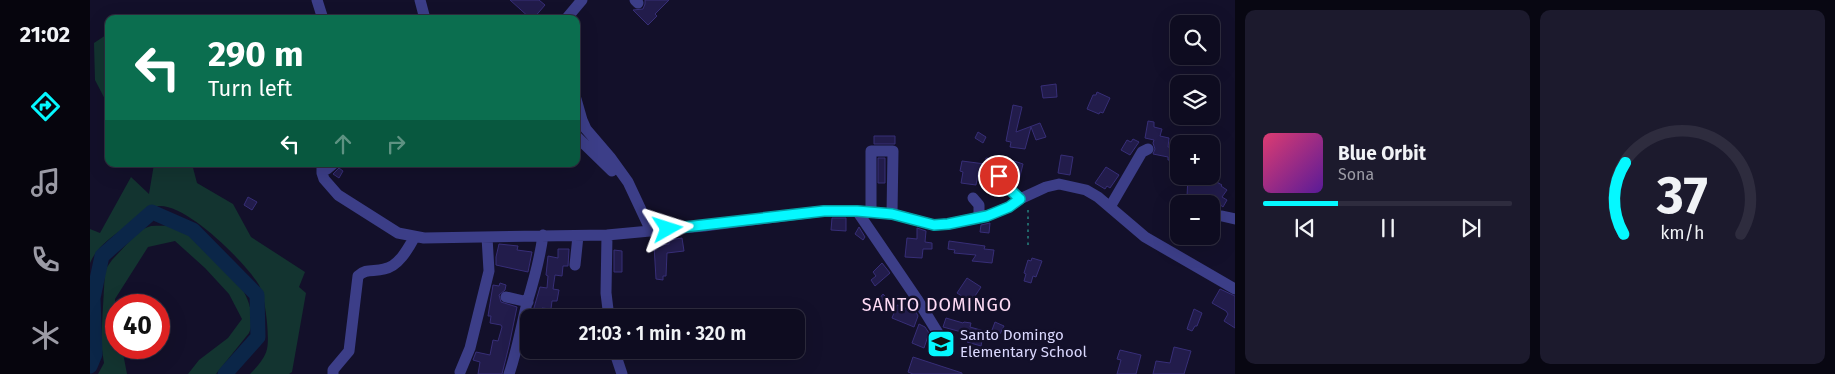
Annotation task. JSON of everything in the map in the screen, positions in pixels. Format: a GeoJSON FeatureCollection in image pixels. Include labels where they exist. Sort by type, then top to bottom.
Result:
{"type":"FeatureCollection","features":[{"type":"Feature","properties":{"kind":"street"},"geometry":{"type":"LineString","coordinates":[[316,0],[322,15]]}},
{"type":"Feature","properties":{"kind":"street"},"geometry":{"type":"LineString","coordinates":[[420,0],[424,15]]}},
{"type":"Feature","properties":{"kind":"street"},"geometry":{"type":"LineString","coordinates":[[568,15],[575,2]]}},
{"type":"Feature","properties":{"kind":"street"},"geometry":{"type":"LineString","coordinates":[[580,113],[586,129],[628,182],[651,231]]}},
{"type":"Feature","properties":{"kind":"street"},"geometry":{"type":"LineString","coordinates":[[580,139],[599,156],[635,197]]}},
{"type":"Feature","properties":{"kind":"street"},"geometry":{"type":"LineString","coordinates":[[1110,207],[1142,152],[1148,149]]}},
{"type":"Feature","properties":{"kind":"street"},"geometry":{"type":"LineString","coordinates":[[871,212],[872,151],[893,151],[892,214]]}},
{"type":"Feature","properties":{"kind":"street"},"geometry":{"type":"LineString","coordinates":[[322,167],[324,179],[338,195],[398,234],[414,238],[607,235],[824,211],[892,214],[934,225],[948,224],[979,216],[987,216],[1009,207],[1024,197],[1046,187],[1059,184],[1086,190],[1110,207],[1145,237],[1235,289]]}},
{"type":"Feature","properties":{"kind":"street"},"geometry":{"type":"LineString","coordinates":[[999,170],[1001,180],[1024,197]]}},
{"type":"Feature","properties":{"kind":"street"},"geometry":{"type":"LineString","coordinates":[[871,187],[893,186]]}},
{"type":"Feature","properties":{"kind":"street"},"geometry":{"type":"LineString","coordinates":[[973,198],[979,205],[979,216]]}},
{"type":"Feature","properties":{"kind":"street"},"geometry":{"type":"LineString","coordinates":[[857,211],[941,338]]}},
{"type":"Feature","properties":{"kind":"street"},"geometry":{"type":"LineString","coordinates":[[1222,216],[1235,219]]}},
{"type":"Feature","properties":{"kind":"street"},"geometry":{"type":"LineString","coordinates":[[607,235],[606,293],[608,309]]}},
{"type":"Feature","properties":{"kind":"street"},"geometry":{"type":"LineString","coordinates":[[509,374],[518,348],[539,263],[543,236]]}},
{"type":"Feature","properties":{"kind":"street"},"geometry":{"type":"LineString","coordinates":[[575,265],[578,236]]}},
{"type":"Feature","properties":{"kind":"street"},"geometry":{"type":"LineString","coordinates":[[460,372],[470,348],[488,271],[487,237]]}},
{"type":"Feature","properties":{"kind":"street"},"geometry":{"type":"LineString","coordinates":[[333,374],[333,370],[349,351],[358,276],[367,270],[385,269],[393,266],[414,238]]}},
{"type":"Feature","properties":{"kind":"street"},"geometry":{"type":"LineString","coordinates":[[506,297],[528,302]]}},
{"type":"Feature","properties":{"kind":"street"},"geometry":{"type":"LineString","coordinates":[[617,359],[622,374]]}},
{"type":"Feature","properties":{"kind":"path"},"geometry":{"type":"LineString","coordinates":[[1024,197],[1028,245]]}},
{"type":"Feature","properties":{"kind":"green space"},"geometry":{"type":"Polygon","coordinates":[[[105,36],[105,99],[95,80],[94,43],[105,36]]]}},
{"type":"Feature","properties":{"kind":"green space"},"geometry":{"type":"Polygon","coordinates":[[[154,167],[193,167],[197,183],[233,204],[251,237],[305,272],[299,287],[306,293],[292,372],[289,374],[250,374],[264,356],[268,343],[265,307],[259,285],[229,249],[184,214],[171,208],[159,206],[150,209],[104,243],[90,263],[90,229],[100,233],[131,177],[149,194],[154,167]]]}},
{"type":"Feature","properties":{"kind":"green space"},"geometry":{"type":"Polygon","coordinates":[[[151,226],[171,226],[184,231],[231,275],[242,289],[251,311],[251,328],[216,374],[188,374],[199,360],[228,338],[242,319],[229,294],[205,268],[175,241],[148,247],[118,294],[105,294],[105,359],[124,359],[127,374],[98,374],[104,363],[101,343],[105,270],[140,230],[151,226]]]}},
{"type":"Feature","properties":{"kind":"building"},"geometry":{"type":"Polygon","coordinates":[[[510,0],[539,0],[545,5],[536,15],[527,15],[510,0]]]}},
{"type":"Feature","properties":{"kind":"building"},"geometry":{"type":"Polygon","coordinates":[[[645,0],[669,0],[655,14],[657,16],[648,25],[633,10],[643,9],[645,0]]]}},
{"type":"Feature","properties":{"kind":"building"},"geometry":{"type":"Polygon","coordinates":[[[1056,84],[1057,97],[1043,98],[1041,86],[1056,84]]]}},
{"type":"Feature","properties":{"kind":"building"},"geometry":{"type":"Polygon","coordinates":[[[1097,92],[1110,98],[1103,113],[1100,112],[1099,114],[1087,109],[1093,95],[1096,95],[1097,92]]]}},
{"type":"Feature","properties":{"kind":"building"},"geometry":{"type":"Polygon","coordinates":[[[1013,105],[1022,107],[1016,132],[1040,123],[1046,137],[1036,140],[1031,127],[1025,149],[1010,147],[1011,142],[1006,141],[1013,105]]]}},
{"type":"Feature","properties":{"kind":"building"},"geometry":{"type":"Polygon","coordinates":[[[1148,121],[1154,122],[1154,127],[1162,129],[1160,136],[1169,138],[1170,160],[1168,160],[1168,157],[1153,154],[1155,149],[1154,140],[1145,138],[1148,121]]]}},
{"type":"Feature","properties":{"kind":"building"},"geometry":{"type":"Polygon","coordinates":[[[978,132],[986,137],[983,143],[975,138],[978,132]]]}},
{"type":"Feature","properties":{"kind":"building"},"geometry":{"type":"Polygon","coordinates":[[[874,136],[895,136],[895,144],[874,144],[874,136]]]}},
{"type":"Feature","properties":{"kind":"building"},"geometry":{"type":"Polygon","coordinates":[[[1133,139],[1139,142],[1130,155],[1121,150],[1127,140],[1131,142],[1133,139]]]}},
{"type":"Feature","properties":{"kind":"building"},"geometry":{"type":"Polygon","coordinates":[[[1061,155],[1073,157],[1070,175],[1058,173],[1061,155]]]}},
{"type":"Feature","properties":{"kind":"building"},"geometry":{"type":"Polygon","coordinates":[[[878,158],[885,158],[885,183],[878,183],[878,158]]]}},
{"type":"Feature","properties":{"kind":"building"},"geometry":{"type":"Polygon","coordinates":[[[986,158],[996,159],[992,167],[992,175],[978,173],[976,185],[961,183],[963,172],[960,171],[962,161],[985,164],[986,158]]]}},
{"type":"Feature","properties":{"kind":"building"},"geometry":{"type":"Polygon","coordinates":[[[1008,159],[1023,164],[1019,180],[1008,176],[1006,166],[1008,159]]]}},
{"type":"Feature","properties":{"kind":"building"},"geometry":{"type":"Polygon","coordinates":[[[1106,167],[1119,175],[1110,188],[1107,186],[1105,189],[1095,183],[1106,167]]]}},
{"type":"Feature","properties":{"kind":"building"},"geometry":{"type":"Polygon","coordinates":[[[339,168],[343,171],[339,178],[333,174],[339,168]]]}},
{"type":"Feature","properties":{"kind":"building"},"geometry":{"type":"Polygon","coordinates":[[[1220,184],[1227,190],[1222,197],[1227,200],[1223,207],[1220,205],[1220,195],[1187,195],[1188,185],[1220,184]]]}},
{"type":"Feature","properties":{"kind":"building"},"geometry":{"type":"Polygon","coordinates":[[[248,197],[257,202],[252,210],[244,205],[248,197]]]}},
{"type":"Feature","properties":{"kind":"building"},"geometry":{"type":"Polygon","coordinates":[[[832,218],[846,218],[846,231],[831,230],[832,218]]]}},
{"type":"Feature","properties":{"kind":"building"},"geometry":{"type":"Polygon","coordinates":[[[990,223],[989,233],[980,232],[981,225],[990,223]]]}},
{"type":"Feature","properties":{"kind":"building"},"geometry":{"type":"Polygon","coordinates":[[[859,227],[865,237],[863,240],[855,234],[859,227]]]}},
{"type":"Feature","properties":{"kind":"building"},"geometry":{"type":"Polygon","coordinates":[[[917,228],[926,231],[925,242],[932,243],[932,249],[923,249],[922,258],[905,257],[907,238],[917,239],[917,228]]]}},
{"type":"Feature","properties":{"kind":"building"},"geometry":{"type":"Polygon","coordinates":[[[682,238],[684,251],[667,253],[666,276],[663,276],[663,280],[656,279],[654,245],[669,244],[669,240],[682,238]]]}},
{"type":"Feature","properties":{"kind":"building"},"geometry":{"type":"Polygon","coordinates":[[[949,241],[985,246],[984,249],[994,250],[992,263],[972,261],[976,255],[954,253],[955,250],[948,249],[949,241]]]}},
{"type":"Feature","properties":{"kind":"building"},"geometry":{"type":"Polygon","coordinates":[[[499,244],[518,246],[517,250],[532,252],[528,272],[496,265],[499,244]]]}},
{"type":"Feature","properties":{"kind":"building"},"geometry":{"type":"Polygon","coordinates":[[[558,249],[569,249],[568,266],[563,266],[562,276],[555,275],[553,289],[559,290],[557,301],[552,301],[551,309],[534,309],[540,287],[547,288],[548,256],[558,258],[558,249]]]}},
{"type":"Feature","properties":{"kind":"building"},"geometry":{"type":"Polygon","coordinates":[[[614,250],[622,251],[622,272],[614,272],[614,250]]]}},
{"type":"Feature","properties":{"kind":"building"},"geometry":{"type":"Polygon","coordinates":[[[1032,258],[1042,261],[1036,277],[1033,276],[1031,283],[1024,281],[1026,274],[1024,273],[1028,260],[1031,261],[1032,258]]]}},
{"type":"Feature","properties":{"kind":"building"},"geometry":{"type":"Polygon","coordinates":[[[882,263],[890,273],[875,286],[871,280],[876,276],[873,272],[882,263]]]}},
{"type":"Feature","properties":{"kind":"building"},"geometry":{"type":"Polygon","coordinates":[[[967,278],[981,287],[971,302],[957,293],[967,278]]]}},
{"type":"Feature","properties":{"kind":"building"},"geometry":{"type":"Polygon","coordinates":[[[500,283],[506,285],[505,290],[499,295],[501,302],[517,307],[509,346],[502,374],[478,374],[480,362],[473,360],[476,352],[490,355],[493,340],[498,341],[502,327],[501,325],[490,323],[491,316],[488,316],[493,285],[499,286],[500,283]]]}},
{"type":"Feature","properties":{"kind":"building"},"geometry":{"type":"Polygon","coordinates":[[[1220,289],[1235,296],[1235,328],[1224,321],[1228,314],[1226,311],[1212,303],[1220,289]]]}},
{"type":"Feature","properties":{"kind":"building"},"geometry":{"type":"Polygon","coordinates":[[[883,294],[889,300],[884,305],[878,300],[883,294]]]}},
{"type":"Feature","properties":{"kind":"building"},"geometry":{"type":"Polygon","coordinates":[[[897,305],[916,312],[918,316],[914,327],[892,318],[897,305]]]}},
{"type":"Feature","properties":{"kind":"building"},"geometry":{"type":"Polygon","coordinates":[[[1194,309],[1202,313],[1197,326],[1192,331],[1187,329],[1194,309]]]}},
{"type":"Feature","properties":{"kind":"building"},"geometry":{"type":"Polygon","coordinates":[[[946,318],[963,323],[971,323],[970,327],[984,331],[981,346],[967,342],[969,334],[943,327],[946,318]]]}},
{"type":"Feature","properties":{"kind":"building"},"geometry":{"type":"Polygon","coordinates":[[[995,322],[1004,326],[1000,334],[992,330],[995,322]]]}},
{"type":"Feature","properties":{"kind":"building"},"geometry":{"type":"Polygon","coordinates":[[[919,324],[925,327],[929,333],[924,348],[912,343],[919,324]]]}},
{"type":"Feature","properties":{"kind":"building"},"geometry":{"type":"Polygon","coordinates":[[[1174,347],[1191,351],[1184,374],[1153,374],[1156,361],[1170,363],[1174,347]]]}},
{"type":"Feature","properties":{"kind":"building"},"geometry":{"type":"Polygon","coordinates":[[[1120,350],[1141,355],[1136,374],[1117,374],[1121,360],[1117,359],[1120,350]]]}},
{"type":"Feature","properties":{"kind":"building"},"geometry":{"type":"Polygon","coordinates":[[[913,357],[962,374],[913,374],[908,372],[913,357]]]}},
{"type":"Feature","properties":{"kind":"waterway"},"geometry":{"type":"LineString","coordinates":[[90,366],[95,354],[93,298],[102,256],[152,212],[193,230],[257,295],[258,337],[225,374]]}},
{"type":"Feature","properties":{"kind":"place","name":"Santo Domingo Elementary School"},"geometry":{"type":"Point","coordinates":[941,344]}},
{"type":"Feature","properties":{"kind":"district","name":"SANTO DOMINGO"},"geometry":{"type":"Point","coordinates":[937,305]}},
{"type":"Feature","properties":{"kind":"route"},"geometry":{"type":"LineString","coordinates":[[668,229],[824,211],[892,214],[934,225],[948,224],[979,216],[987,216],[1009,207],[1020,199],[1006,186],[999,176]]}}]}
